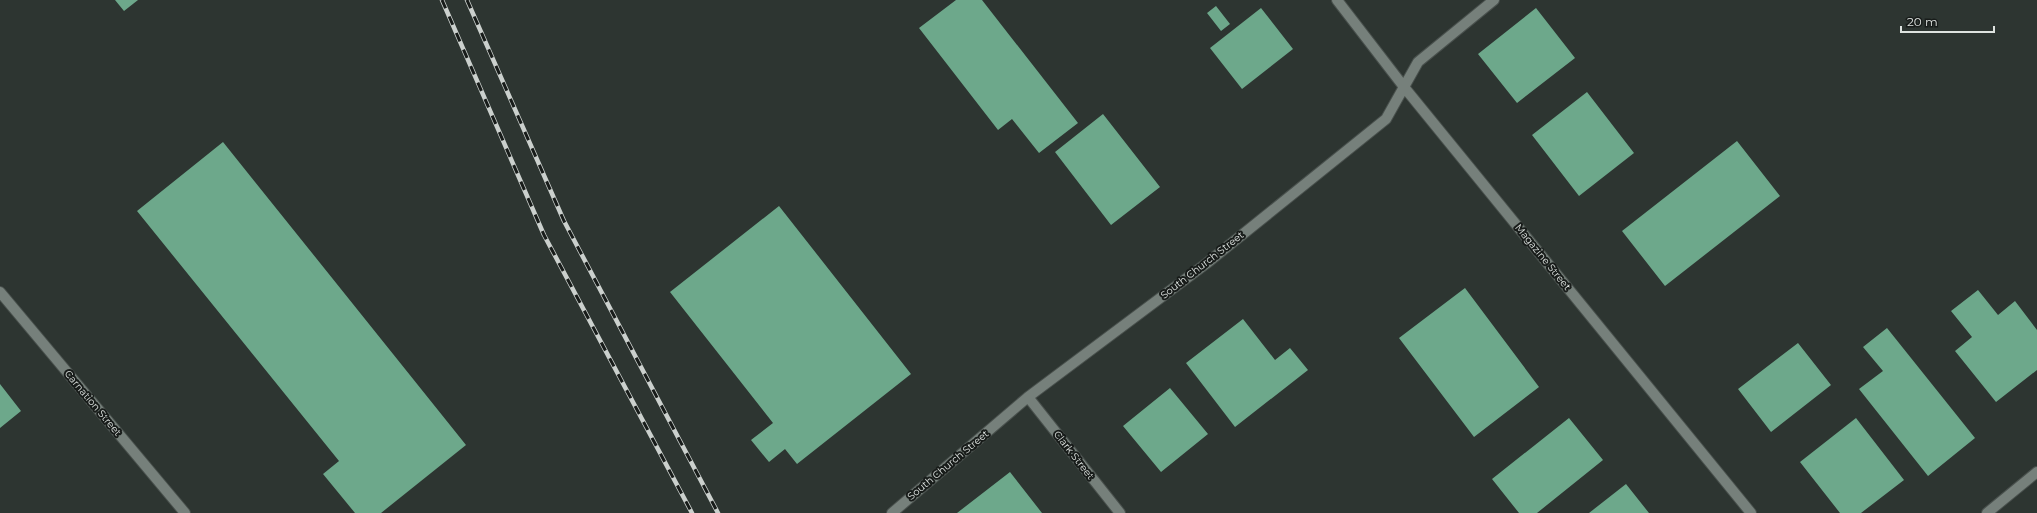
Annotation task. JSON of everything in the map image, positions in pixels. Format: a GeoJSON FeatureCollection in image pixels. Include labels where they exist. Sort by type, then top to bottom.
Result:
{"type":"FeatureCollection","features":[{"type":"Feature","properties":{"kind":"street","name":"Magazine Street"},"geometry":{"type":"LineString","coordinates":[[1336,0],[1404,87],[1751,513]]}},
{"type":"Feature","properties":{"kind":"street","name":"South Church Street"},"geometry":{"type":"LineString","coordinates":[[892,513],[1028,397],[1207,263],[1386,119],[1418,62],[1494,0]]}},
{"type":"Feature","properties":{"kind":"street","name":"Carnation Street"},"geometry":{"type":"LineString","coordinates":[[0,292],[185,513]]}},
{"type":"Feature","properties":{"kind":"street","name":"Clark Street"},"geometry":{"type":"LineString","coordinates":[[1028,397],[1120,513]]}},
{"type":"Feature","properties":{"kind":"street"},"geometry":{"type":"LineString","coordinates":[[1987,513],[2037,472]]}},
{"type":"Feature","properties":{"kind":"building"},"geometry":{"type":"Polygon","coordinates":[[[115,0],[138,0],[124,11],[115,0]]]}},
{"type":"Feature","properties":{"kind":"building"},"geometry":{"type":"Polygon","coordinates":[[[956,0],[982,0],[1078,123],[1039,153],[1012,119],[998,130],[919,28],[956,0]]]}},
{"type":"Feature","properties":{"kind":"building"},"geometry":{"type":"Polygon","coordinates":[[[1216,6],[1230,24],[1221,31],[1207,13],[1216,6]]]}},
{"type":"Feature","properties":{"kind":"building"},"geometry":{"type":"Polygon","coordinates":[[[1261,8],[1293,49],[1242,89],[1210,48],[1261,8]]]}},
{"type":"Feature","properties":{"kind":"building"},"geometry":{"type":"Polygon","coordinates":[[[1536,8],[1575,58],[1517,103],[1478,54],[1536,8]]]}},
{"type":"Feature","properties":{"kind":"building"},"geometry":{"type":"Polygon","coordinates":[[[1587,92],[1634,153],[1579,196],[1532,135],[1587,92]]]}},
{"type":"Feature","properties":{"kind":"building"},"geometry":{"type":"Polygon","coordinates":[[[1103,114],[1160,187],[1111,225],[1055,152],[1103,114]]]}},
{"type":"Feature","properties":{"kind":"building"},"geometry":{"type":"Polygon","coordinates":[[[1737,141],[1780,196],[1665,286],[1622,231],[1737,141]]]}},
{"type":"Feature","properties":{"kind":"building"},"geometry":{"type":"Polygon","coordinates":[[[223,142],[466,445],[381,513],[355,513],[323,474],[339,461],[137,211],[223,142]]]}},
{"type":"Feature","properties":{"kind":"building"},"geometry":{"type":"Polygon","coordinates":[[[779,206],[911,374],[797,464],[785,449],[769,462],[751,440],[773,423],[670,292],[779,206]]]}},
{"type":"Feature","properties":{"kind":"building"},"geometry":{"type":"Polygon","coordinates":[[[1465,288],[1539,387],[1474,437],[1399,338],[1465,288]]]}},
{"type":"Feature","properties":{"kind":"building"},"geometry":{"type":"Polygon","coordinates":[[[1978,290],[1998,315],[2015,301],[2037,330],[2037,370],[1996,402],[1955,351],[1972,337],[1951,311],[1978,290]]]}},
{"type":"Feature","properties":{"kind":"building"},"geometry":{"type":"Polygon","coordinates":[[[1243,319],[1275,360],[1290,348],[1308,370],[1235,427],[1186,363],[1243,319]]]}},
{"type":"Feature","properties":{"kind":"building"},"geometry":{"type":"Polygon","coordinates":[[[1887,328],[1975,438],[1928,476],[1859,389],[1883,371],[1863,347],[1887,328]]]}},
{"type":"Feature","properties":{"kind":"building"},"geometry":{"type":"Polygon","coordinates":[[[1798,343],[1831,385],[1771,432],[1738,389],[1798,343]]]}},
{"type":"Feature","properties":{"kind":"building"},"geometry":{"type":"Polygon","coordinates":[[[0,384],[21,411],[0,428],[0,384]]]}},
{"type":"Feature","properties":{"kind":"building"},"geometry":{"type":"Polygon","coordinates":[[[1170,388],[1208,434],[1161,472],[1123,426],[1170,388]]]}},
{"type":"Feature","properties":{"kind":"building"},"geometry":{"type":"Polygon","coordinates":[[[1569,418],[1603,460],[1537,513],[1519,513],[1492,479],[1569,418]]]}},
{"type":"Feature","properties":{"kind":"building"},"geometry":{"type":"Polygon","coordinates":[[[1856,418],[1904,480],[1861,513],[1840,513],[1800,462],[1856,418]]]}},
{"type":"Feature","properties":{"kind":"building"},"geometry":{"type":"Polygon","coordinates":[[[1010,472],[1042,513],[957,513],[1010,472]]]}},
{"type":"Feature","properties":{"kind":"building"},"geometry":{"type":"Polygon","coordinates":[[[1626,484],[1649,513],[1589,513],[1626,484]]]}},
{"type":"Feature","properties":{"kind":"railway"},"geometry":{"type":"LineString","coordinates":[[442,0],[544,235],[692,513]]}},
{"type":"Feature","properties":{"kind":"railway"},"geometry":{"type":"LineString","coordinates":[[467,0],[564,221],[718,513]]}}]}
